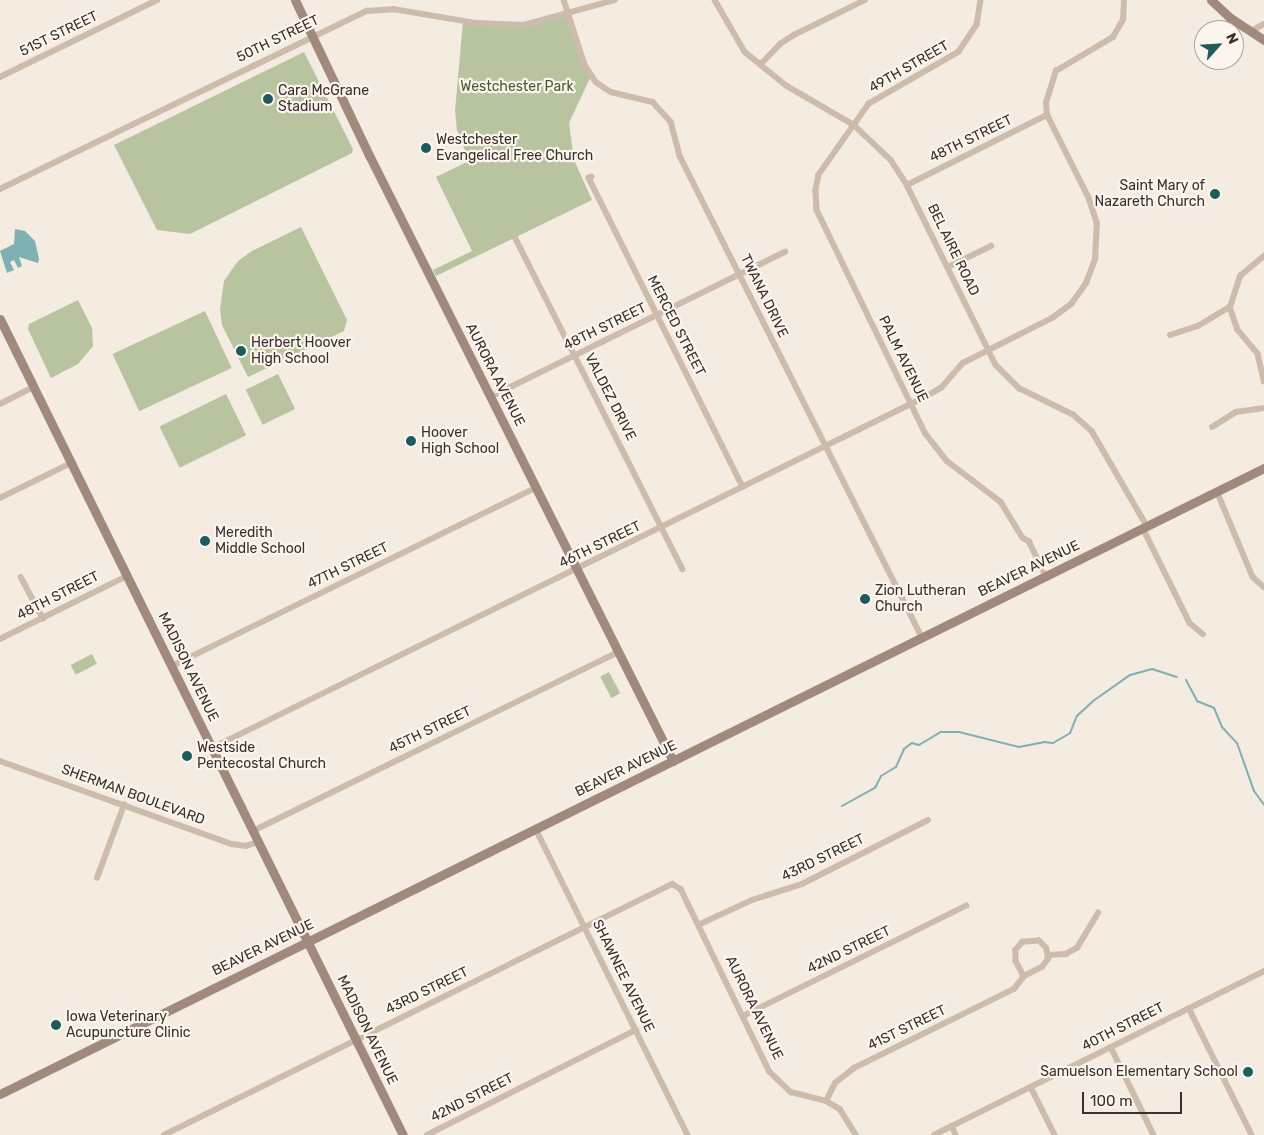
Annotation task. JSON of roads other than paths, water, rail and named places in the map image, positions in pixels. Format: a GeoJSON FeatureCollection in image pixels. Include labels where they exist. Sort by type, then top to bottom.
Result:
{"type":"FeatureCollection","features":[{"type":"Feature","properties":{"kind":"street","name":"51ST STREET"},"geometry":{"type":"LineString","coordinates":[[0,77],[157,0]]}},
{"type":"Feature","properties":{"kind":"street","name":"AURORA AVENUE"},"geometry":{"type":"LineString","coordinates":[[295,0],[490,397],[673,761]]}},
{"type":"Feature","properties":{"kind":"street","name":"TWANA DRIVE"},"geometry":{"type":"LineString","coordinates":[[564,0],[585,65],[596,82],[611,92],[646,98],[666,114],[680,156],[825,448],[922,637]]}},
{"type":"Feature","properties":{"kind":"street","name":"50TH STREET"},"geometry":{"type":"LineString","coordinates":[[0,189],[313,36],[380,9],[504,25],[538,23],[615,0]]}},
{"type":"Feature","properties":{"kind":"street","name":"BEL AIRE ROAD"},"geometry":{"type":"LineString","coordinates":[[715,0],[745,52],[786,86],[854,126],[891,160],[907,185],[988,349],[1004,375],[1018,388],[1074,415],[1092,430],[1145,527],[1190,624],[1203,634]]}},
{"type":"Feature","properties":{"kind":"street"},"geometry":{"type":"LineString","coordinates":[[761,64],[780,44],[794,35],[864,0]]}},
{"type":"Feature","properties":{"kind":"street","name":"49TH STREET"},"geometry":{"type":"LineString","coordinates":[[854,126],[878,97],[941,65],[959,52],[977,25],[981,0]]}},
{"type":"Feature","properties":{"kind":"street"},"geometry":{"type":"LineString","coordinates":[[1047,115],[1050,84],[1056,72],[1113,37],[1123,20],[1124,0]]}},
{"type":"Feature","properties":{"kind":"street"},"geometry":{"type":"LineString","coordinates":[[1211,0],[1250,32],[1264,40]]}},
{"type":"Feature","properties":{"kind":"street"},"geometry":{"type":"LineString","coordinates":[[1250,32],[1264,24]]}},
{"type":"Feature","properties":{"kind":"street","name":"48TH STREET"},"geometry":{"type":"LineString","coordinates":[[907,185],[1047,115]]}},
{"type":"Feature","properties":{"kind":"street","name":"46TH STREET"},"geometry":{"type":"LineString","coordinates":[[212,748],[825,448],[911,404],[941,388],[963,363],[1052,318],[1071,304],[1086,284],[1096,259],[1097,224],[1089,199],[1047,115]]}},
{"type":"Feature","properties":{"kind":"street","name":"PALM AVENUE"},"geometry":{"type":"LineString","coordinates":[[854,126],[819,175],[816,191],[817,210],[911,404],[936,449],[1002,502],[1023,538],[1028,541],[1046,576]]}},
{"type":"Feature","properties":{"kind":"street","name":"MERCED STREET"},"geometry":{"type":"LineString","coordinates":[[592,177],[589,178],[743,487]]}},
{"type":"Feature","properties":{"kind":"street","name":"VALDEZ DRIVE"},"geometry":{"type":"LineString","coordinates":[[515,237],[683,569]]}},
{"type":"Feature","properties":{"kind":"street"},"geometry":{"type":"LineString","coordinates":[[948,267],[991,246]]}},
{"type":"Feature","properties":{"kind":"street","name":"48TH STREET"},"geometry":{"type":"LineString","coordinates":[[490,397],[784,252]]}},
{"type":"Feature","properties":{"kind":"street"},"geometry":{"type":"LineString","coordinates":[[1264,256],[1240,276],[1230,307],[1238,330],[1258,354],[1264,381]]}},
{"type":"Feature","properties":{"kind":"street"},"geometry":{"type":"LineString","coordinates":[[1170,335],[1198,326],[1230,307]]}},
{"type":"Feature","properties":{"kind":"street","name":"MADISON AVENUE"},"geometry":{"type":"LineString","coordinates":[[0,320],[403,1135]]}},
{"type":"Feature","properties":{"kind":"street"},"geometry":{"type":"LineString","coordinates":[[0,404],[34,387]]}},
{"type":"Feature","properties":{"kind":"street"},"geometry":{"type":"LineString","coordinates":[[1212,427],[1236,412],[1264,408]]}},
{"type":"Feature","properties":{"kind":"street"},"geometry":{"type":"LineString","coordinates":[[0,498],[71,463]]}},
{"type":"Feature","properties":{"kind":"street","name":"BEAVER AVENUE"},"geometry":{"type":"LineString","coordinates":[[0,1094],[1264,468]]}},
{"type":"Feature","properties":{"kind":"street","name":"47TH STREET"},"geometry":{"type":"LineString","coordinates":[[172,666],[536,488]]}},
{"type":"Feature","properties":{"kind":"street"},"geometry":{"type":"LineString","coordinates":[[1217,491],[1253,577],[1264,587]]}},
{"type":"Feature","properties":{"kind":"street","name":"48TH STREET"},"geometry":{"type":"LineString","coordinates":[[0,639],[127,576]]}},
{"type":"Feature","properties":{"kind":"street"},"geometry":{"type":"LineString","coordinates":[[21,577],[43,618]]}},
{"type":"Feature","properties":{"kind":"street","name":"45TH STREET"},"geometry":{"type":"LineString","coordinates":[[253,831],[618,652]]}},
{"type":"Feature","properties":{"kind":"street","name":"SHERMAN BOULEVARD"},"geometry":{"type":"LineString","coordinates":[[0,761],[240,846],[258,842]]}},
{"type":"Feature","properties":{"kind":"street"},"geometry":{"type":"LineString","coordinates":[[97,878],[124,805]]}},
{"type":"Feature","properties":{"kind":"street","name":"43RD STREET"},"geometry":{"type":"LineString","coordinates":[[698,925],[752,900],[786,891],[928,820]]}},
{"type":"Feature","properties":{"kind":"street","name":"SHAWNEE AVENUE"},"geometry":{"type":"LineString","coordinates":[[536,829],[687,1135]]}},
{"type":"Feature","properties":{"kind":"street","name":"AURORA AVENUE"},"geometry":{"type":"LineString","coordinates":[[675,885],[681,889],[770,1072],[781,1084],[796,1094],[826,1100],[846,1115],[856,1135]]}},
{"type":"Feature","properties":{"kind":"street","name":"43RD STREET"},"geometry":{"type":"LineString","coordinates":[[164,1135],[665,886],[675,885]]}},
{"type":"Feature","properties":{"kind":"street","name":"42ND STREET"},"geometry":{"type":"LineString","coordinates":[[743,1016],[966,906]]}},
{"type":"Feature","properties":{"kind":"street"},"geometry":{"type":"LineString","coordinates":[[1048,955],[1066,954],[1077,948],[1098,913]]}},
{"type":"Feature","properties":{"kind":"street"},"geometry":{"type":"LineString","coordinates":[[1039,941],[1048,955],[1042,967],[1024,976],[1015,955],[1023,942],[1039,941]]}},
{"type":"Feature","properties":{"kind":"street","name":"40TH STREET"},"geometry":{"type":"LineString","coordinates":[[934,1135],[1264,970]]}},
{"type":"Feature","properties":{"kind":"street","name":"41ST STREET"},"geometry":{"type":"LineString","coordinates":[[826,1100],[835,1083],[854,1068],[1011,990],[1024,976]]}},
{"type":"Feature","properties":{"kind":"street"},"geometry":{"type":"LineString","coordinates":[[1189,1008],[1252,1135]]}},
{"type":"Feature","properties":{"kind":"street","name":"42ND STREET"},"geometry":{"type":"LineString","coordinates":[[427,1135],[636,1030]]}},
{"type":"Feature","properties":{"kind":"street"},"geometry":{"type":"LineString","coordinates":[[1111,1047],[1154,1135]]}},
{"type":"Feature","properties":{"kind":"street"},"geometry":{"type":"LineString","coordinates":[[1031,1087],[1055,1135]]}},
{"type":"Feature","properties":{"kind":"street"},"geometry":{"type":"LineString","coordinates":[[952,1126],[956,1135]]}},
{"type":"Feature","properties":{"kind":"water"},"geometry":{"type":"Polygon","coordinates":[[[15,229],[25,231],[35,241],[39,259],[38,263],[19,257],[22,266],[18,268],[14,260],[10,262],[14,270],[7,273],[0,251],[14,244],[15,229]]]}},
{"type":"Feature","properties":{"kind":"waterway"},"geometry":{"type":"LineString","coordinates":[[842,806],[875,788],[881,776],[896,767],[904,749],[912,743],[919,745],[941,732],[959,732],[1019,747],[1044,742],[1053,743],[1070,733],[1077,716],[1093,701],[1130,675],[1152,669],[1177,677]]}},
{"type":"Feature","properties":{"kind":"waterway"},"geometry":{"type":"LineString","coordinates":[[1186,680],[1197,701],[1214,708],[1222,727],[1237,743],[1254,791],[1264,805]]}},
{"type":"Feature","properties":{"kind":"place","name":"Cara McGrane Stadium"},"geometry":{"type":"Point","coordinates":[268,99]}},
{"type":"Feature","properties":{"kind":"place","name":"Westchester Evangelical Free Church"},"geometry":{"type":"Point","coordinates":[426,148]}},
{"type":"Feature","properties":{"kind":"place","name":"Saint Mary of Nazareth Church"},"geometry":{"type":"Point","coordinates":[1215,194]}},
{"type":"Feature","properties":{"kind":"place","name":"Herbert Hoover High School"},"geometry":{"type":"Point","coordinates":[241,351]}},
{"type":"Feature","properties":{"kind":"place","name":"Hoover High School"},"geometry":{"type":"Point","coordinates":[411,441]}},
{"type":"Feature","properties":{"kind":"place","name":"Meredith Middle School"},"geometry":{"type":"Point","coordinates":[205,541]}},
{"type":"Feature","properties":{"kind":"place","name":"Zion Lutheran Church"},"geometry":{"type":"Point","coordinates":[865,599]}},
{"type":"Feature","properties":{"kind":"place","name":"Westside Pentecostal Church"},"geometry":{"type":"Point","coordinates":[187,756]}},
{"type":"Feature","properties":{"kind":"place","name":"Iowa Veterinary Acupuncture Clinic"},"geometry":{"type":"Point","coordinates":[56,1025]}},
{"type":"Feature","properties":{"kind":"place","name":"Samuelson Elementary School"},"geometry":{"type":"Point","coordinates":[1248,1072]}},
{"type":"Feature","properties":{"kind":"park label","name":"Westchester Park"},"geometry":{"type":"Point","coordinates":[517,87]}}]}
